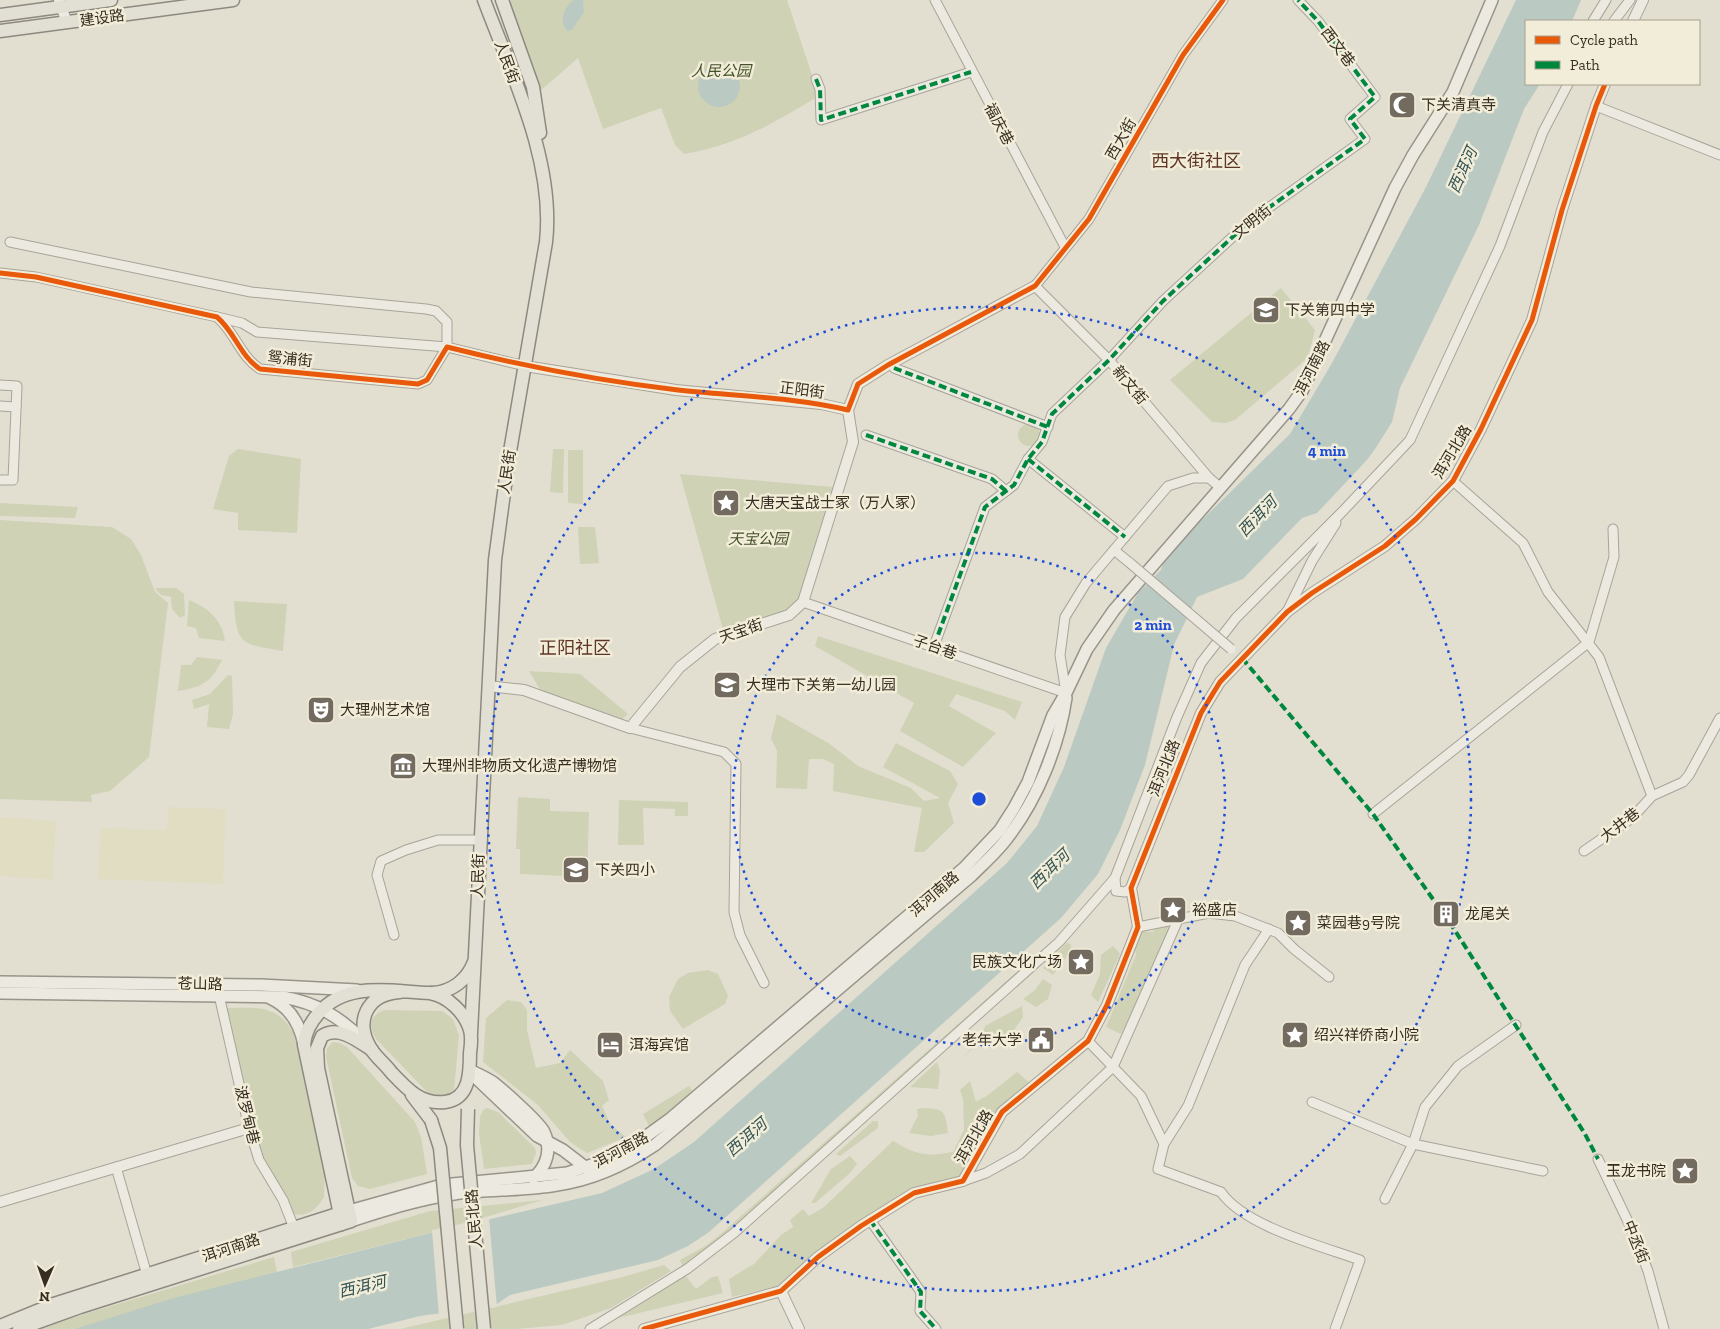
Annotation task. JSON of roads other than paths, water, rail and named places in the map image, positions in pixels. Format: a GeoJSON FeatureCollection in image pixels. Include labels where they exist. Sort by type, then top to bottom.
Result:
{"type":"FeatureCollection","features":[{"type":"Feature","properties":{"kind":"main road","name":"建设路"},"geometry":{"type":"LineString","coordinates":[[0,15],[60,3],[111,0]]}},
{"type":"Feature","properties":{"kind":"main road","name":"建设路"},"geometry":{"type":"LineString","coordinates":[[0,31],[233,0]]}},
{"type":"Feature","properties":{"kind":"main road","name":"人民街"},"geometry":{"type":"LineString","coordinates":[[471,1033],[490,618],[499,526],[547,230],[548,198],[543,170],[530,125],[484,0]]}},
{"type":"Feature","properties":{"kind":"main road"},"geometry":{"type":"LineString","coordinates":[[502,0],[533,87],[543,170]]}},
{"type":"Feature","properties":{"kind":"main road","name":"洱河南路"},"geometry":{"type":"LineString","coordinates":[[19,1329],[57,1314],[442,1185],[534,1177],[586,1168],[617,1155],[649,1136],[964,868],[1000,830],[1014,808],[1028,782],[1052,715],[1066,694],[1082,659],[1107,619],[1288,410],[1302,390],[1395,188],[1413,155],[1453,92],[1492,0]]}},
{"type":"Feature","properties":{"kind":"main road","name":"洱河南路"},"geometry":{"type":"LineString","coordinates":[[0,1326],[32,1312],[294,1228],[464,1192],[557,1186],[596,1176],[641,1154],[677,1127],[971,876],[993,854],[1024,814],[1038,786],[1063,719],[1066,694]]}},
{"type":"Feature","properties":{"kind":"main road"},"geometry":{"type":"LineString","coordinates":[[372,1050],[363,1030],[367,1011],[380,996],[400,992],[430,993],[446,991],[458,984],[471,969],[475,957]]}},
{"type":"Feature","properties":{"kind":"main road","name":"苍山路"},"geometry":{"type":"LineString","coordinates":[[0,982],[261,985],[400,992]]}},
{"type":"Feature","properties":{"kind":"main road"},"geometry":{"type":"LineString","coordinates":[[304,1045],[311,1024],[323,1009],[340,996],[364,990]]}},
{"type":"Feature","properties":{"kind":"main road","name":"苍山路"},"geometry":{"type":"LineString","coordinates":[[0,992],[256,995]]}},
{"type":"Feature","properties":{"kind":"main road"},"geometry":{"type":"LineString","coordinates":[[256,995],[291,999],[323,1009],[350,1028],[408,1090],[426,1100],[450,1101],[464,1092],[470,1070],[471,1033],[465,1018],[454,1005],[442,997],[430,993]]}},
{"type":"Feature","properties":{"kind":"main road"},"geometry":{"type":"LineString","coordinates":[[256,995],[270,998],[287,1009],[298,1026],[346,1217]]}},
{"type":"Feature","properties":{"kind":"main road"},"geometry":{"type":"LineString","coordinates":[[346,1217],[318,1068],[317,1048],[322,1036],[334,1032],[350,1036],[372,1050]]}},
{"type":"Feature","properties":{"kind":"main road"},"geometry":{"type":"LineString","coordinates":[[470,1070],[492,1082],[544,1130],[547,1140],[546,1162],[534,1177],[520,1189]]}},
{"type":"Feature","properties":{"kind":"main road","name":"人民北路"},"geometry":{"type":"LineString","coordinates":[[470,1070],[468,1156],[484,1329]]}},
{"type":"Feature","properties":{"kind":"main road","name":"人民北路"},"geometry":{"type":"LineString","coordinates":[[408,1090],[431,1120],[440,1148],[457,1329]]}},
{"type":"Feature","properties":{"kind":"main road"},"geometry":{"type":"LineString","coordinates":[[547,1140],[596,1176]]}},
{"type":"Feature","properties":{"kind":"street","name":"福庆巷"},"geometry":{"type":"LineString","coordinates":[[935,0],[971,72],[1065,247]]}},
{"type":"Feature","properties":{"kind":"street","name":"西大街"},"geometry":{"type":"LineString","coordinates":[[1035,286],[1089,219],[1183,55],[1223,0]]}},
{"type":"Feature","properties":{"kind":"street","name":"西文巷"},"geometry":{"type":"LineString","coordinates":[[1298,0],[1318,21],[1375,97]]}},
{"type":"Feature","properties":{"kind":"street"},"geometry":{"type":"LineString","coordinates":[[1595,20],[1606,0]]}},
{"type":"Feature","properties":{"kind":"street"},"geometry":{"type":"LineString","coordinates":[[1615,20],[1630,0]]}},
{"type":"Feature","properties":{"kind":"street"},"geometry":{"type":"LineString","coordinates":[[1633,20],[1643,0]]}},
{"type":"Feature","properties":{"kind":"street"},"geometry":{"type":"LineString","coordinates":[[60,3],[67,23]]}},
{"type":"Feature","properties":{"kind":"street"},"geometry":{"type":"LineString","coordinates":[[816,79],[820,89],[821,120],[971,72]]}},
{"type":"Feature","properties":{"kind":"street"},"geometry":{"type":"LineString","coordinates":[[590,1329],[688,1269],[734,1233],[1059,942],[1115,878],[1177,717],[1201,662],[1236,618],[1341,514],[1410,440],[1415,432],[1500,246],[1543,132],[1567,85]]}},
{"type":"Feature","properties":{"kind":"street","name":"洱河北路"},"geometry":{"type":"LineString","coordinates":[[1131,888],[1201,713],[1220,682],[1287,612],[1312,593],[1385,546],[1416,520],[1453,481],[1481,429],[1532,320],[1562,210],[1605,85]]}},
{"type":"Feature","properties":{"kind":"street","name":"文明街"},"geometry":{"type":"LineString","coordinates":[[1109,360],[1163,301],[1250,222],[1365,139],[1350,119],[1375,97]]}},
{"type":"Feature","properties":{"kind":"street"},"geometry":{"type":"LineString","coordinates":[[1596,106],[1720,155]]}},
{"type":"Feature","properties":{"kind":"street"},"geometry":{"type":"LineString","coordinates":[[10,242],[252,292],[436,311],[447,322],[447,347]]}},
{"type":"Feature","properties":{"kind":"street"},"geometry":{"type":"LineString","coordinates":[[0,273],[36,277],[217,317],[242,324],[257,332],[447,347],[525,366]]}},
{"type":"Feature","properties":{"kind":"street"},"geometry":{"type":"LineString","coordinates":[[803,602],[853,442],[848,410],[858,384],[888,365],[1035,286]]}},
{"type":"Feature","properties":{"kind":"street","name":"新文街"},"geometry":{"type":"LineString","coordinates":[[1035,286],[1109,360],[1209,478],[1220,488]]}},
{"type":"Feature","properties":{"kind":"street","name":"鸳浦街"},"geometry":{"type":"LineString","coordinates":[[217,317],[229,327],[249,362],[260,369],[418,384],[427,380],[447,347]]}},
{"type":"Feature","properties":{"kind":"street"},"geometry":{"type":"LineString","coordinates":[[934,646],[985,507],[1014,485],[1028,458],[1042,442],[1052,414],[1109,360]]}},
{"type":"Feature","properties":{"kind":"street","name":"正阳街"},"geometry":{"type":"LineString","coordinates":[[525,366],[676,390],[821,404],[848,410]]}},
{"type":"Feature","properties":{"kind":"street"},"geometry":{"type":"LineString","coordinates":[[894,368],[1048,426]]}},
{"type":"Feature","properties":{"kind":"street"},"geometry":{"type":"LineString","coordinates":[[0,385],[17,386],[13,480],[0,480]]}},
{"type":"Feature","properties":{"kind":"street"},"geometry":{"type":"LineString","coordinates":[[0,406],[16,407]]}},
{"type":"Feature","properties":{"kind":"street"},"geometry":{"type":"LineString","coordinates":[[866,436],[992,479],[1006,491]]}},
{"type":"Feature","properties":{"kind":"street"},"geometry":{"type":"LineString","coordinates":[[1028,458],[1125,537]]}},
{"type":"Feature","properties":{"kind":"street"},"geometry":{"type":"LineString","coordinates":[[1066,694],[1060,655],[1065,616],[1086,583],[1168,486],[1193,478],[1209,478]]}},
{"type":"Feature","properties":{"kind":"street"},"geometry":{"type":"LineString","coordinates":[[1453,481],[1522,543],[1548,592],[1599,657],[1652,796],[1683,782],[1689,775],[1720,718]]}},
{"type":"Feature","properties":{"kind":"street"},"geometry":{"type":"LineString","coordinates":[[1287,612],[1312,561],[1341,514]]}},
{"type":"Feature","properties":{"kind":"street"},"geometry":{"type":"LineString","coordinates":[[1374,814],[1588,642],[1614,557],[1613,529]]}},
{"type":"Feature","properties":{"kind":"street"},"geometry":{"type":"LineString","coordinates":[[1114,550],[1242,658]]}},
{"type":"Feature","properties":{"kind":"street","name":"子台巷"},"geometry":{"type":"LineString","coordinates":[[803,602],[934,646],[1066,694]]}},
{"type":"Feature","properties":{"kind":"street","name":"天宝街"},"geometry":{"type":"LineString","coordinates":[[630,728],[680,667],[715,639],[789,614],[803,602]]}},
{"type":"Feature","properties":{"kind":"street"},"geometry":{"type":"LineString","coordinates":[[488,686],[524,690],[630,728],[724,752],[736,764],[734,912],[740,935],[764,983]]}},
{"type":"Feature","properties":{"kind":"street","name":"大井巷"},"geometry":{"type":"LineString","coordinates":[[1584,850],[1632,818],[1652,796]]}},
{"type":"Feature","properties":{"kind":"street"},"geometry":{"type":"LineString","coordinates":[[394,935],[377,875],[381,861],[406,850],[438,840],[480,840]]}},
{"type":"Feature","properties":{"kind":"street"},"geometry":{"type":"LineString","coordinates":[[1115,878],[1116,892],[1125,892],[1131,888],[1138,927],[1209,914],[1235,916],[1278,933],[1294,949],[1329,977]]}},
{"type":"Feature","properties":{"kind":"street"},"geometry":{"type":"LineString","coordinates":[[963,1181],[986,1173],[1020,1154],[1113,1067],[1178,920]]}},
{"type":"Feature","properties":{"kind":"street","name":"洱河北路"},"geometry":{"type":"LineString","coordinates":[[644,1329],[781,1291],[818,1257],[870,1220],[914,1193],[963,1181],[1002,1112],[1088,1041],[1107,1005],[1138,927]]}},
{"type":"Feature","properties":{"kind":"street"},"geometry":{"type":"LineString","coordinates":[[1268,929],[1245,966],[1188,1106],[1164,1144],[1158,1169],[1221,1192],[1227,1201],[1265,1226],[1360,1260],[1335,1329]]}},
{"type":"Feature","properties":{"kind":"street","name":"波罗甸巷"},"geometry":{"type":"LineString","coordinates":[[220,995],[248,1128],[259,1160],[283,1200],[294,1228]]}},
{"type":"Feature","properties":{"kind":"street"},"geometry":{"type":"LineString","coordinates":[[1385,1199],[1413,1144],[1425,1107],[1458,1066],[1516,1025]]}},
{"type":"Feature","properties":{"kind":"street"},"geometry":{"type":"LineString","coordinates":[[1088,1041],[1141,1096],[1164,1144]]}},
{"type":"Feature","properties":{"kind":"street"},"geometry":{"type":"LineString","coordinates":[[1312,1102],[1413,1144],[1543,1172]]}},
{"type":"Feature","properties":{"kind":"street"},"geometry":{"type":"LineString","coordinates":[[0,1202],[248,1128]]}},
{"type":"Feature","properties":{"kind":"street","name":"中丞街"},"geometry":{"type":"LineString","coordinates":[[1598,1159],[1633,1232],[1648,1272],[1664,1329]]}},
{"type":"Feature","properties":{"kind":"street"},"geometry":{"type":"LineString","coordinates":[[116,1167],[147,1275]]}},
{"type":"Feature","properties":{"kind":"street"},"geometry":{"type":"LineString","coordinates":[[870,1220],[921,1292],[920,1311],[936,1329]]}},
{"type":"Feature","properties":{"kind":"street"},"geometry":{"type":"LineString","coordinates":[[781,1291],[799,1329]]}},
{"type":"Feature","properties":{"kind":"water"},"geometry":{"type":"Polygon","coordinates":[[[573,0],[583,0],[584,12],[572,30],[567,31],[564,27],[563,19],[567,6],[573,0]]]}},
{"type":"Feature","properties":{"kind":"water","name":"西洱河"},"geometry":{"type":"Polygon","coordinates":[[[1516,0],[1581,0],[1572,20],[1525,20],[1525,85],[1539,85],[1524,109],[1479,225],[1400,388],[1392,422],[1375,449],[1317,513],[1302,518],[1243,579],[1197,597],[1174,645],[1145,765],[1120,830],[1098,874],[1061,918],[709,1232],[688,1246],[658,1260],[510,1295],[494,1306],[420,1316],[368,1329],[75,1329],[170,1299],[431,1233],[602,1193],[654,1169],[694,1142],[1007,863],[1037,826],[1064,767],[1106,648],[1138,593],[1161,570],[1163,562],[1172,549],[1290,434],[1332,363],[1426,187],[1516,0]]]}},
{"type":"Feature","properties":{"kind":"water"},"geometry":{"type":"Polygon","coordinates":[[[719,65],[734,71],[740,86],[734,101],[719,107],[704,101],[698,86],[704,71],[719,65]]]}},
{"type":"Feature","properties":{"kind":"place","name":"下关清真寺"},"geometry":{"type":"Point","coordinates":[1402,105]}},
{"type":"Feature","properties":{"kind":"place","name":"下关第四中学"},"geometry":{"type":"Point","coordinates":[1266,310]}},
{"type":"Feature","properties":{"kind":"place","name":"大唐天宝战士冢（万人冢）"},"geometry":{"type":"Point","coordinates":[726,503]}},
{"type":"Feature","properties":{"kind":"place","name":"大理市下关第一幼儿园"},"geometry":{"type":"Point","coordinates":[727,685]}},
{"type":"Feature","properties":{"kind":"place","name":"大理州艺术馆"},"geometry":{"type":"Point","coordinates":[321,710]}},
{"type":"Feature","properties":{"kind":"place","name":"大理州非物质文化遗产博物馆"},"geometry":{"type":"Point","coordinates":[403,766]}},
{"type":"Feature","properties":{"kind":"place","name":"下关四小"},"geometry":{"type":"Point","coordinates":[576,870]}},
{"type":"Feature","properties":{"kind":"place","name":"裕盛店"},"geometry":{"type":"Point","coordinates":[1173,910]}},
{"type":"Feature","properties":{"kind":"place","name":"龙尾关"},"geometry":{"type":"Point","coordinates":[1446,914]}},
{"type":"Feature","properties":{"kind":"place","name":"菜园巷9号院"},"geometry":{"type":"Point","coordinates":[1298,923]}},
{"type":"Feature","properties":{"kind":"place","name":"民族文化广场"},"geometry":{"type":"Point","coordinates":[1081,962]}},
{"type":"Feature","properties":{"kind":"place","name":"绍兴祥侨商小院"},"geometry":{"type":"Point","coordinates":[1295,1035]}},
{"type":"Feature","properties":{"kind":"place","name":"老年大学"},"geometry":{"type":"Point","coordinates":[1041,1040]}},
{"type":"Feature","properties":{"kind":"place","name":"洱海宾馆"},"geometry":{"type":"Point","coordinates":[610,1045]}},
{"type":"Feature","properties":{"kind":"place","name":"玉龙书院"},"geometry":{"type":"Point","coordinates":[1685,1171]}},
{"type":"Feature","properties":{"kind":"district","name":"西大街社区"},"geometry":{"type":"Point","coordinates":[1196,161]}},
{"type":"Feature","properties":{"kind":"district","name":"正阳社区"},"geometry":{"type":"Point","coordinates":[575,648]}},
{"type":"Feature","properties":{"kind":"park label","name":"人民公园"},"geometry":{"type":"Point","coordinates":[721,71]}},
{"type":"Feature","properties":{"kind":"park label","name":"天宝公园"},"geometry":{"type":"Point","coordinates":[758,539]}}]}
